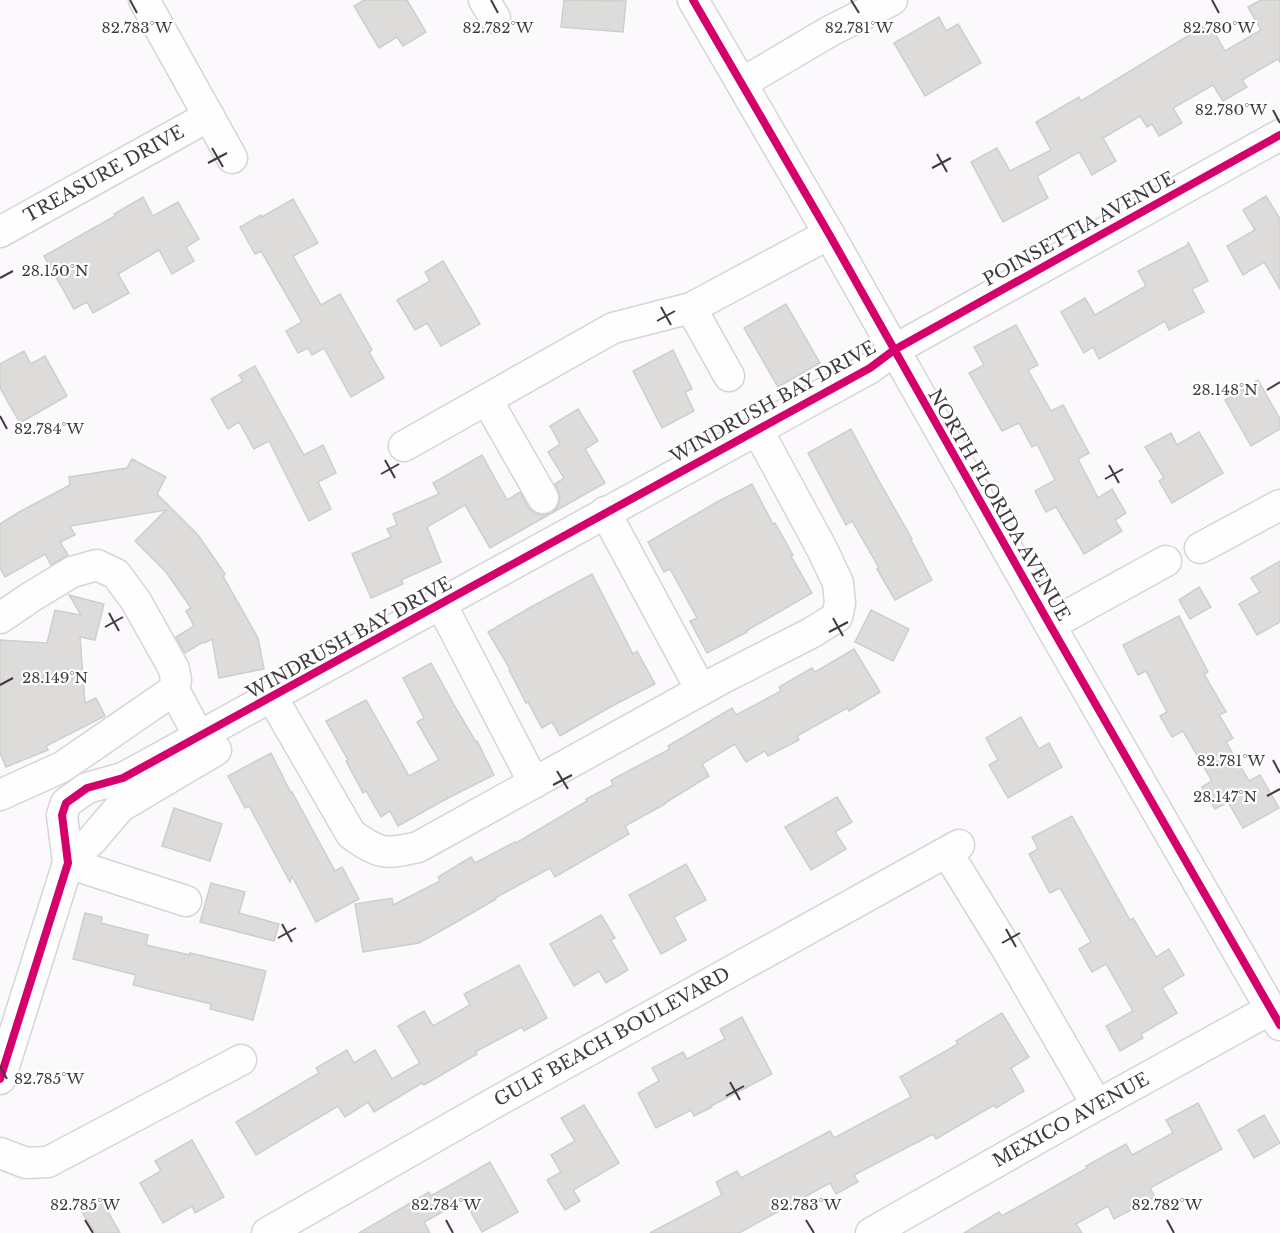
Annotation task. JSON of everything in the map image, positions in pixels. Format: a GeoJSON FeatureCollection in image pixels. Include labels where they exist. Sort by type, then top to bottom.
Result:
{"type":"FeatureCollection","features":[{"type":"Feature","properties":{"kind":"street"},"geometry":{"type":"LineString","coordinates":[[144,0],[232,158]]}},
{"type":"Feature","properties":{"kind":"street"},"geometry":{"type":"LineString","coordinates":[[742,83],[832,30],[892,0]]}},
{"type":"Feature","properties":{"kind":"street","name":"NORTH FLORIDA AVENUE"},"geometry":{"type":"LineString","coordinates":[[700,2],[742,83],[1276,1017]]}},
{"type":"Feature","properties":{"kind":"street","name":"TREASURE DRIVE"},"geometry":{"type":"LineString","coordinates":[[0,231],[209,116]]}},
{"type":"Feature","properties":{"kind":"street","name":"POINSETTIA AVENUE"},"geometry":{"type":"LineString","coordinates":[[894,350],[1280,135]]}},
{"type":"Feature","properties":{"kind":"street"},"geometry":{"type":"LineString","coordinates":[[404,446],[613,328],[691,308],[829,234]]}},
{"type":"Feature","properties":{"kind":"street"},"geometry":{"type":"LineString","coordinates":[[691,308],[729,376]]}},
{"type":"Feature","properties":{"kind":"street","name":"WINDRUSH BAY DRIVE"},"geometry":{"type":"LineString","coordinates":[[68,863],[92,840],[112,795],[123,778],[204,745],[610,521],[761,437],[870,368],[894,350]]}},
{"type":"Feature","properties":{"kind":"street"},"geometry":{"type":"LineString","coordinates":[[487,400],[543,498]]}},
{"type":"Feature","properties":{"kind":"street"},"geometry":{"type":"LineString","coordinates":[[277,705],[351,834],[370,848],[383,852],[398,852],[418,847],[701,690],[811,633],[837,617],[840,603],[838,583],[761,437]]}},
{"type":"Feature","properties":{"kind":"street"},"geometry":{"type":"LineString","coordinates":[[1200,548],[1280,505]]}},
{"type":"Feature","properties":{"kind":"street"},"geometry":{"type":"LineString","coordinates":[[610,521],[701,690]]}},
{"type":"Feature","properties":{"kind":"street"},"geometry":{"type":"LineString","coordinates":[[1050,625],[1166,561]]}},
{"type":"Feature","properties":{"kind":"street"},"geometry":{"type":"LineString","coordinates":[[0,618],[72,572],[97,565],[116,574],[136,601],[174,669],[176,680],[174,690],[204,745]]}},
{"type":"Feature","properties":{"kind":"street"},"geometry":{"type":"LineString","coordinates":[[446,612],[534,783]]}},
{"type":"Feature","properties":{"kind":"street"},"geometry":{"type":"LineString","coordinates":[[0,795],[62,767],[174,690]]}},
{"type":"Feature","properties":{"kind":"street","name":"WINDRUSH BAY DRIVE"},"geometry":{"type":"LineString","coordinates":[[0,1079],[68,863],[62,815],[66,803],[87,788],[112,795]]}},
{"type":"Feature","properties":{"kind":"street","name":"GULF BEACH BOULEVARD"},"geometry":{"type":"LineString","coordinates":[[267,1233],[494,1103],[953,849],[1008,951],[1097,1105]]}},
{"type":"Feature","properties":{"kind":"street"},"geometry":{"type":"LineString","coordinates":[[68,863],[186,901]]}},
{"type":"Feature","properties":{"kind":"street","name":"MEXICO AVENUE"},"geometry":{"type":"LineString","coordinates":[[872,1233],[1097,1105],[1276,1017]]}},
{"type":"Feature","properties":{"kind":"street"},"geometry":{"type":"LineString","coordinates":[[0,1153],[26,1163],[48,1162],[241,1060]]}},
{"type":"Feature","properties":{"kind":"building"},"geometry":{"type":"Polygon","coordinates":[[[364,0],[407,0],[426,32],[403,46],[397,37],[379,48],[354,6],[364,0]]]}},
{"type":"Feature","properties":{"kind":"building"},"geometry":{"type":"Polygon","coordinates":[[[564,0],[626,1],[623,32],[561,27],[564,0]]]}},
{"type":"Feature","properties":{"kind":"building"},"geometry":{"type":"Polygon","coordinates":[[[1261,0],[1280,0],[1280,63],[1278,59],[1242,80],[1247,87],[1223,101],[1213,85],[1173,108],[1182,123],[1159,136],[1152,124],[1147,127],[1140,116],[1103,138],[1116,161],[1092,175],[1079,152],[1037,176],[1048,198],[1003,222],[971,162],[997,148],[1010,171],[1051,150],[1036,122],[1079,97],[1081,101],[1209,23],[1225,51],[1261,30],[1248,7],[1261,0]]]}},
{"type":"Feature","properties":{"kind":"building"},"geometry":{"type":"Polygon","coordinates":[[[939,17],[946,31],[958,24],[981,63],[925,96],[894,43],[939,17]]]}},
{"type":"Feature","properties":{"kind":"building"},"geometry":{"type":"Polygon","coordinates":[[[1266,196],[1280,219],[1280,289],[1264,262],[1243,275],[1227,246],[1255,230],[1243,210],[1266,196]]]}},
{"type":"Feature","properties":{"kind":"building"},"geometry":{"type":"Polygon","coordinates":[[[143,197],[153,216],[178,202],[199,239],[186,247],[194,261],[172,274],[159,250],[118,274],[129,293],[93,313],[87,302],[74,309],[44,256],[115,216],[114,214],[143,197]]]}},
{"type":"Feature","properties":{"kind":"building"},"geometry":{"type":"Polygon","coordinates":[[[293,199],[318,243],[293,256],[321,305],[340,294],[372,350],[369,352],[384,378],[351,397],[324,348],[312,355],[308,348],[298,353],[286,331],[302,322],[261,251],[255,254],[240,227],[293,199]]]}},
{"type":"Feature","properties":{"kind":"building"},"geometry":{"type":"Polygon","coordinates":[[[1188,242],[1208,281],[1192,289],[1204,312],[1169,330],[1165,321],[1099,359],[1093,347],[1084,353],[1061,312],[1085,298],[1095,315],[1146,286],[1138,271],[1188,245],[1188,242]]]}},
{"type":"Feature","properties":{"kind":"building"},"geometry":{"type":"Polygon","coordinates":[[[443,261],[480,324],[441,346],[427,323],[415,330],[397,300],[430,281],[425,272],[443,261]]]}},
{"type":"Feature","properties":{"kind":"building"},"geometry":{"type":"Polygon","coordinates":[[[786,304],[820,363],[778,387],[744,328],[786,304]]]}},
{"type":"Feature","properties":{"kind":"building"},"geometry":{"type":"Polygon","coordinates":[[[1016,325],[1038,365],[1028,370],[1051,411],[1063,405],[1089,453],[1078,459],[1098,498],[1112,489],[1126,513],[1115,520],[1122,531],[1084,554],[1056,507],[1046,512],[1035,491],[1055,480],[1037,444],[1032,447],[1019,423],[1002,431],[969,373],[984,365],[974,347],[1016,325]]]}},
{"type":"Feature","properties":{"kind":"building"},"geometry":{"type":"Polygon","coordinates":[[[673,350],[692,389],[685,392],[694,411],[662,428],[633,371],[673,350]]]}},
{"type":"Feature","properties":{"kind":"building"},"geometry":{"type":"Polygon","coordinates":[[[24,351],[31,364],[45,356],[67,396],[20,423],[0,388],[0,364],[24,351]]]}},
{"type":"Feature","properties":{"kind":"building"},"geometry":{"type":"Polygon","coordinates":[[[255,366],[304,455],[323,445],[336,473],[318,482],[331,509],[309,521],[269,441],[254,449],[239,422],[228,429],[211,399],[243,381],[239,375],[255,366]]]}},
{"type":"Feature","properties":{"kind":"building"},"geometry":{"type":"Polygon","coordinates":[[[1258,380],[1280,419],[1280,429],[1251,446],[1225,400],[1258,380]]]}},
{"type":"Feature","properties":{"kind":"building"},"geometry":{"type":"Polygon","coordinates":[[[578,409],[598,441],[585,449],[605,483],[552,513],[560,499],[555,484],[564,478],[548,452],[560,444],[550,426],[578,409]]]}},
{"type":"Feature","properties":{"kind":"building"},"geometry":{"type":"Polygon","coordinates":[[[851,429],[932,580],[895,600],[852,521],[846,525],[808,453],[851,429]]]}},
{"type":"Feature","properties":{"kind":"building"},"geometry":{"type":"Polygon","coordinates":[[[1199,432],[1223,473],[1172,503],[1159,481],[1164,478],[1145,447],[1171,433],[1177,445],[1199,432]]]}},
{"type":"Feature","properties":{"kind":"building"},"geometry":{"type":"Polygon","coordinates":[[[482,455],[507,500],[520,492],[534,513],[542,515],[552,513],[490,548],[465,505],[427,527],[441,562],[401,580],[403,584],[371,598],[352,554],[391,537],[387,529],[397,525],[393,514],[439,494],[433,483],[482,455]]]}},
{"type":"Feature","properties":{"kind":"building"},"geometry":{"type":"Polygon","coordinates":[[[132,459],[166,477],[157,494],[198,535],[225,574],[223,576],[258,638],[264,669],[219,678],[212,639],[185,653],[176,637],[194,626],[186,611],[191,608],[166,572],[135,541],[166,510],[70,526],[75,535],[60,542],[68,555],[51,565],[45,554],[5,577],[0,568],[0,524],[70,485],[69,477],[127,468],[132,459]]]}},
{"type":"Feature","properties":{"kind":"building"},"geometry":{"type":"Polygon","coordinates":[[[752,484],[812,593],[707,653],[690,621],[697,618],[670,569],[664,572],[648,542],[752,484]]]}},
{"type":"Feature","properties":{"kind":"building"},"geometry":{"type":"Polygon","coordinates":[[[1280,561],[1280,622],[1257,635],[1239,604],[1260,592],[1251,578],[1280,561]]]}},
{"type":"Feature","properties":{"kind":"building"},"geometry":{"type":"Polygon","coordinates":[[[592,574],[633,654],[637,651],[655,684],[560,736],[552,722],[542,728],[488,632],[592,574]]]}},
{"type":"Feature","properties":{"kind":"building"},"geometry":{"type":"Polygon","coordinates":[[[1199,587],[1211,607],[1190,619],[1179,600],[1199,587]]]}},
{"type":"Feature","properties":{"kind":"building"},"geometry":{"type":"Polygon","coordinates":[[[69,595],[104,604],[95,640],[80,637],[85,703],[96,698],[105,716],[46,746],[48,750],[6,767],[0,753],[0,640],[47,643],[55,610],[81,615],[69,595]]]}},
{"type":"Feature","properties":{"kind":"building"},"geometry":{"type":"Polygon","coordinates":[[[871,610],[909,629],[893,661],[855,642],[871,610]]]}},
{"type":"Feature","properties":{"kind":"building"},"geometry":{"type":"Polygon","coordinates":[[[1179,616],[1208,672],[1204,674],[1226,712],[1219,715],[1233,738],[1226,742],[1249,781],[1260,775],[1279,808],[1243,828],[1228,802],[1215,809],[1202,787],[1212,781],[1183,731],[1172,737],[1160,716],[1167,712],[1146,671],[1138,675],[1123,645],[1179,616]]]}},
{"type":"Feature","properties":{"kind":"building"},"geometry":{"type":"Polygon","coordinates":[[[854,649],[880,692],[849,711],[847,708],[797,736],[799,740],[768,756],[765,751],[746,762],[735,744],[702,764],[709,776],[625,826],[629,834],[555,877],[550,868],[419,943],[363,952],[355,904],[392,898],[393,905],[440,881],[438,877],[471,857],[475,863],[516,843],[587,801],[586,799],[613,785],[611,780],[670,749],[668,746],[732,708],[736,715],[781,691],[779,687],[812,668],[815,672],[854,649]]]}},
{"type":"Feature","properties":{"kind":"building"},"geometry":{"type":"Polygon","coordinates":[[[431,663],[477,741],[494,775],[398,826],[390,811],[381,817],[366,791],[363,793],[326,721],[366,700],[409,776],[439,760],[417,722],[424,718],[403,678],[431,663]]]}},
{"type":"Feature","properties":{"kind":"building"},"geometry":{"type":"Polygon","coordinates":[[[1021,717],[1039,749],[1049,743],[1062,767],[1008,798],[989,765],[998,760],[986,738],[1021,717]]]}},
{"type":"Feature","properties":{"kind":"building"},"geometry":{"type":"Polygon","coordinates":[[[271,753],[335,871],[342,867],[359,899],[316,922],[292,876],[290,882],[249,806],[245,808],[228,776],[271,753]]]}},
{"type":"Feature","properties":{"kind":"building"},"geometry":{"type":"Polygon","coordinates":[[[837,797],[852,822],[835,832],[846,849],[811,870],[785,827],[837,797]]]}},
{"type":"Feature","properties":{"kind":"building"},"geometry":{"type":"Polygon","coordinates":[[[174,808],[222,824],[210,861],[162,846],[174,808]]]}},
{"type":"Feature","properties":{"kind":"building"},"geometry":{"type":"Polygon","coordinates":[[[1072,816],[1130,920],[1133,918],[1156,957],[1169,949],[1184,975],[1162,988],[1177,1013],[1141,1034],[1143,1038],[1120,1051],[1106,1026],[1133,1011],[1106,964],[1092,972],[1079,949],[1091,942],[1060,888],[1050,893],[1029,854],[1038,849],[1032,837],[1072,816]]]}},
{"type":"Feature","properties":{"kind":"building"},"geometry":{"type":"Polygon","coordinates":[[[686,864],[706,900],[674,917],[686,940],[661,954],[629,895],[686,864]]]}},
{"type":"Feature","properties":{"kind":"building"},"geometry":{"type":"Polygon","coordinates":[[[211,883],[245,892],[239,913],[279,924],[274,941],[200,922],[211,883]]]}},
{"type":"Feature","properties":{"kind":"building"},"geometry":{"type":"Polygon","coordinates":[[[85,913],[102,917],[101,923],[148,935],[146,945],[266,971],[253,1020],[210,1009],[211,1004],[133,985],[136,975],[73,959],[85,913]]]}},
{"type":"Feature","properties":{"kind":"building"},"geometry":{"type":"Polygon","coordinates":[[[601,915],[615,938],[611,940],[628,970],[606,983],[599,971],[574,986],[550,944],[601,915]]]}},
{"type":"Feature","properties":{"kind":"building"},"geometry":{"type":"Polygon","coordinates":[[[519,965],[547,1018],[524,1031],[522,1027],[475,1052],[477,1054],[374,1112],[368,1102],[345,1117],[338,1106],[256,1155],[236,1122],[319,1073],[316,1068],[347,1050],[354,1063],[375,1050],[392,1079],[420,1063],[398,1026],[424,1011],[433,1026],[470,1005],[464,994],[519,965]]]}},
{"type":"Feature","properties":{"kind":"building"},"geometry":{"type":"Polygon","coordinates":[[[1002,1013],[1029,1057],[1011,1068],[1024,1091],[996,1108],[994,1105],[936,1139],[933,1134],[854,1175],[858,1182],[836,1194],[830,1183],[739,1233],[650,1233],[722,1195],[716,1182],[737,1171],[741,1178],[830,1131],[834,1138],[911,1097],[900,1077],[958,1044],[956,1041],[1002,1013]]]}},
{"type":"Feature","properties":{"kind":"building"},"geometry":{"type":"Polygon","coordinates":[[[742,1017],[772,1074],[694,1116],[691,1110],[656,1128],[638,1093],[659,1081],[652,1068],[683,1052],[687,1059],[725,1039],[720,1029],[742,1017]]]}},
{"type":"Feature","properties":{"kind":"building"},"geometry":{"type":"Polygon","coordinates":[[[1198,1103],[1222,1149],[1150,1188],[1155,1197],[1114,1219],[1108,1206],[1076,1224],[1082,1233],[964,1233],[999,1212],[1002,1216],[1126,1144],[1132,1155],[1173,1133],[1166,1120],[1198,1103]]]}},
{"type":"Feature","properties":{"kind":"building"},"geometry":{"type":"Polygon","coordinates":[[[584,1105],[619,1163],[573,1190],[580,1201],[565,1210],[547,1180],[561,1172],[551,1155],[575,1141],[561,1118],[584,1105]]]}},
{"type":"Feature","properties":{"kind":"building"},"geometry":{"type":"Polygon","coordinates":[[[1264,1115],[1280,1143],[1254,1158],[1238,1130],[1264,1115]]]}},
{"type":"Feature","properties":{"kind":"building"},"geometry":{"type":"Polygon","coordinates":[[[192,1140],[224,1197],[195,1213],[192,1206],[163,1223],[140,1183],[161,1171],[155,1161],[192,1140]]]}},
{"type":"Feature","properties":{"kind":"building"},"geometry":{"type":"Polygon","coordinates":[[[490,1162],[518,1212],[482,1232],[464,1200],[424,1222],[430,1233],[359,1233],[429,1192],[431,1196],[490,1162]]]}},
{"type":"Feature","properties":{"kind":"building"},"geometry":{"type":"Polygon","coordinates":[[[102,1201],[120,1233],[95,1233],[82,1212],[102,1201]]]}},
{"type":"Feature","properties":{"kind":"cycle path"},"geometry":{"type":"LineString","coordinates":[[693,0],[1280,1025]]}},
{"type":"Feature","properties":{"kind":"cycle path"},"geometry":{"type":"LineString","coordinates":[[0,1079],[68,863],[62,815],[66,803],[87,788],[123,778],[870,368],[894,350],[1280,135]]}}]}
